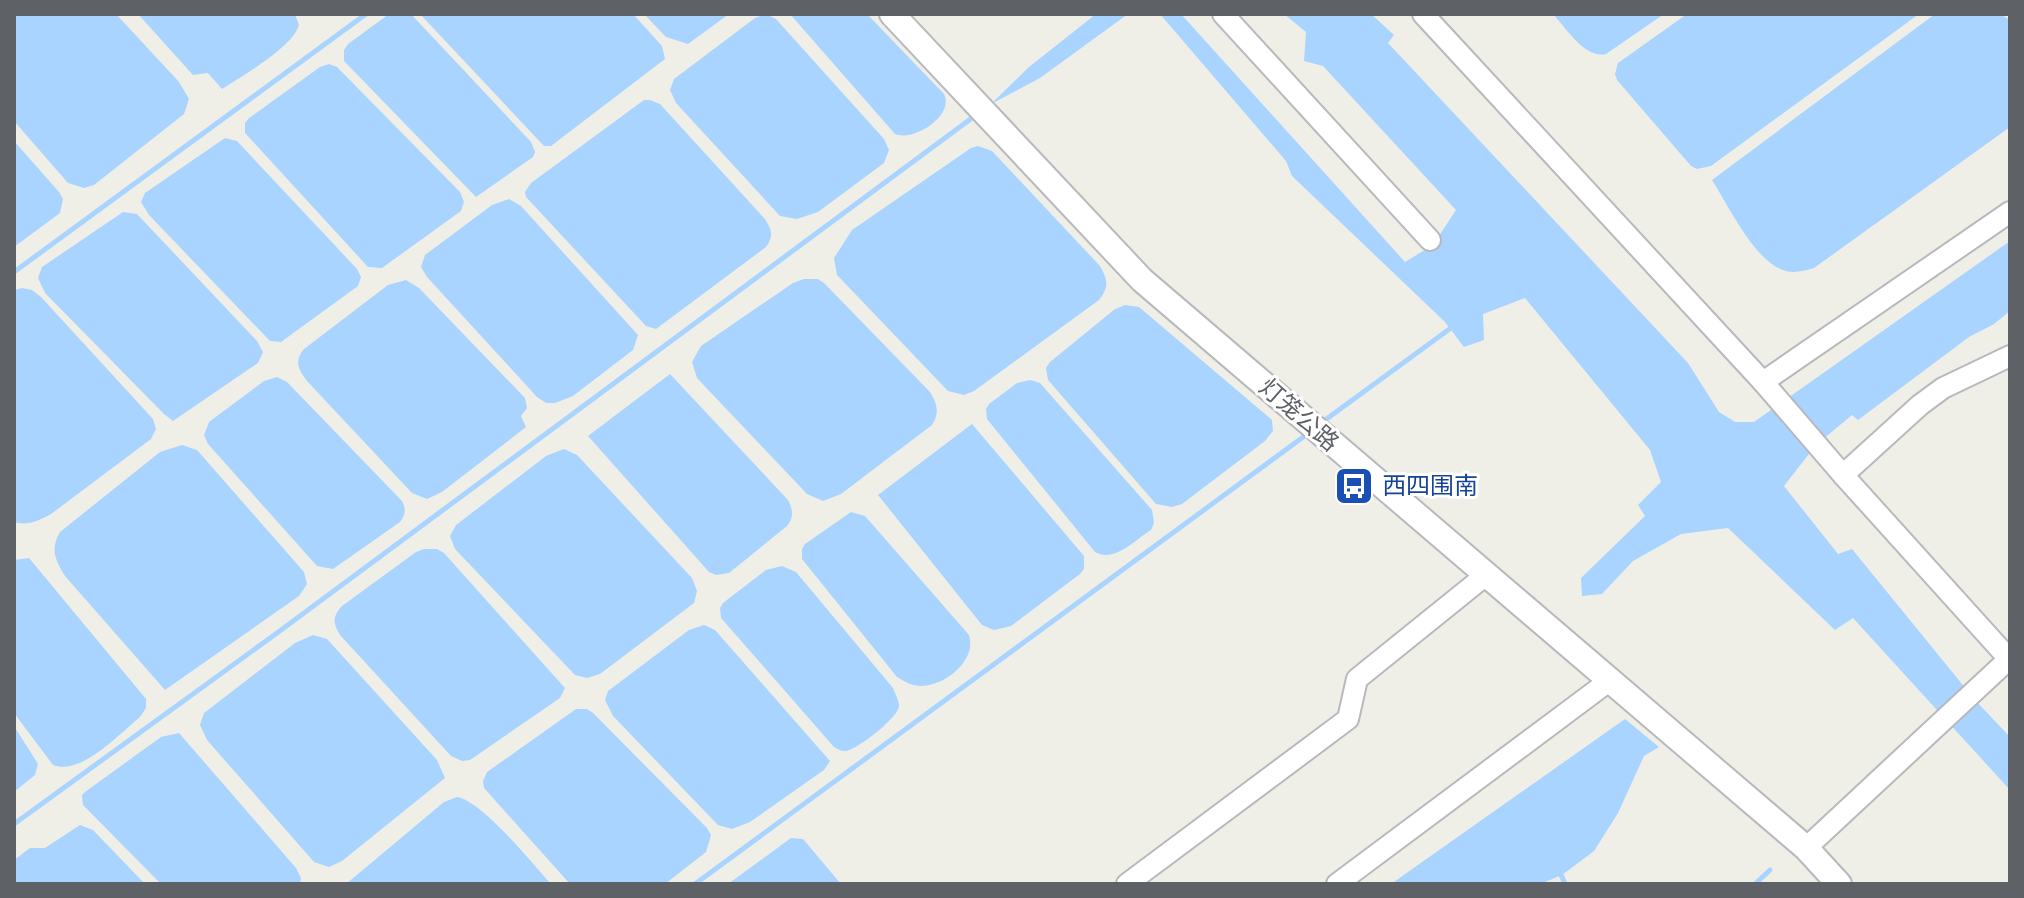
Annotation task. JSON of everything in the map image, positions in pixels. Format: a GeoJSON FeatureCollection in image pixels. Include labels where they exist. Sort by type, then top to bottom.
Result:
{"type":"FeatureCollection","features":[{"type":"Feature","properties":{"kind":"street","name":"灯笼公路"},"geometry":{"type":"LineString","coordinates":[[892,14],[1142,280],[1806,848],[1839,884]]}},
{"type":"Feature","properties":{"kind":"street"},"geometry":{"type":"LineString","coordinates":[[1223,14],[1430,240]]}},
{"type":"Feature","properties":{"kind":"street"},"geometry":{"type":"LineString","coordinates":[[1423,14],[1763,382],[2010,659],[1806,848]]}},
{"type":"Feature","properties":{"kind":"street"},"geometry":{"type":"LineString","coordinates":[[1763,382],[2010,212]]}},
{"type":"Feature","properties":{"kind":"street"},"geometry":{"type":"LineString","coordinates":[[1843,475],[1943,388],[2010,356]]}},
{"type":"Feature","properties":{"kind":"street"},"geometry":{"type":"LineString","coordinates":[[1127,884],[1348,719],[1357,679],[1486,575]]}},
{"type":"Feature","properties":{"kind":"street"},"geometry":{"type":"LineString","coordinates":[[1337,884],[1609,681]]}},
{"type":"Feature","properties":{"kind":"water"},"geometry":{"type":"Polygon","coordinates":[[[14,14],[116,14],[179,82],[189,99],[184,114],[94,185],[84,188],[68,183],[14,121],[14,14]]]}},
{"type":"Feature","properties":{"kind":"water"},"geometry":{"type":"Polygon","coordinates":[[[138,14],[295,14],[299,25],[295,34],[277,51],[222,89],[208,73],[193,75],[138,14]]]}},
{"type":"Feature","properties":{"kind":"water"},"geometry":{"type":"Polygon","coordinates":[[[389,14],[411,14],[531,142],[535,152],[533,157],[476,197],[344,61],[344,50],[348,44],[389,14]]]}},
{"type":"Feature","properties":{"kind":"water"},"geometry":{"type":"Polygon","coordinates":[[[420,14],[633,14],[662,46],[665,59],[551,146],[544,146],[420,14]]]}},
{"type":"Feature","properties":{"kind":"water"},"geometry":{"type":"Polygon","coordinates":[[[644,14],[729,14],[688,44],[666,37],[644,14]]]}},
{"type":"Feature","properties":{"kind":"water"},"geometry":{"type":"Polygon","coordinates":[[[766,14],[776,19],[884,139],[889,150],[884,163],[818,212],[797,219],[780,216],[676,103],[670,90],[674,79],[755,18],[766,14]]]}},
{"type":"Feature","properties":{"kind":"water"},"geometry":{"type":"Polygon","coordinates":[[[790,14],[867,14],[944,94],[944,110],[922,130],[912,134],[895,134],[790,14]]]}},
{"type":"Feature","properties":{"kind":"water"},"geometry":{"type":"Polygon","coordinates":[[[1096,14],[1128,14],[1040,78],[991,104],[1029,67],[1096,14]]]}},
{"type":"Feature","properties":{"kind":"water"},"geometry":{"type":"Polygon","coordinates":[[[1160,14],[1181,14],[1405,262],[1433,245],[1456,210],[1323,66],[1304,61],[1306,32],[1284,14],[1371,14],[1394,35],[1388,43],[1688,363],[1719,412],[1735,422],[1754,422],[2010,241],[2010,311],[1994,324],[1969,337],[1858,420],[1852,415],[1816,445],[1784,486],[1838,554],[1852,549],[1975,700],[2010,737],[2010,790],[1853,618],[1835,630],[1728,528],[1681,534],[1633,561],[1602,594],[1582,596],[1581,578],[1645,516],[1638,505],[1661,482],[1650,450],[1525,298],[1483,314],[1484,340],[1464,347],[1445,322],[1292,176],[1286,161],[1160,14]]]}},
{"type":"Feature","properties":{"kind":"water"},"geometry":{"type":"Polygon","coordinates":[[[1553,14],[1664,14],[1606,54],[1598,54],[1576,41],[1553,14]]]}},
{"type":"Feature","properties":{"kind":"water"},"geometry":{"type":"Polygon","coordinates":[[[1687,14],[1919,14],[1711,166],[1697,169],[1691,166],[1615,74],[1618,63],[1687,14]]]}},
{"type":"Feature","properties":{"kind":"water"},"geometry":{"type":"Polygon","coordinates":[[[1935,14],[2000,14],[2010,20],[2010,127],[1814,268],[1791,272],[1772,264],[1752,244],[1712,180],[1935,14]]]}},
{"type":"Feature","properties":{"kind":"water"},"geometry":{"type":"Polygon","coordinates":[[[329,64],[337,67],[460,192],[464,202],[461,211],[382,268],[368,267],[245,133],[245,123],[249,118],[320,67],[329,64]]]}},
{"type":"Feature","properties":{"kind":"water"},"geometry":{"type":"Polygon","coordinates":[[[644,100],[660,104],[764,218],[771,232],[766,247],[656,329],[646,326],[526,197],[525,192],[531,183],[644,100]]]}},
{"type":"Feature","properties":{"kind":"water"},"geometry":{"type":"Polygon","coordinates":[[[225,138],[237,141],[357,269],[361,277],[358,286],[281,342],[270,341],[149,215],[141,202],[145,193],[225,138]]]}},
{"type":"Feature","properties":{"kind":"water"},"geometry":{"type":"Polygon","coordinates":[[[14,141],[63,199],[60,213],[14,247],[14,141]]]}},
{"type":"Feature","properties":{"kind":"water"},"geometry":{"type":"Polygon","coordinates":[[[978,146],[992,151],[1100,266],[1106,283],[1099,300],[974,391],[964,395],[948,391],[837,275],[834,258],[852,230],[978,146]]]}},
{"type":"Feature","properties":{"kind":"water"},"geometry":{"type":"Polygon","coordinates":[[[509,199],[521,206],[638,335],[633,350],[573,396],[555,403],[546,403],[537,397],[421,267],[425,255],[492,205],[509,199]]]}},
{"type":"Feature","properties":{"kind":"water"},"geometry":{"type":"Polygon","coordinates":[[[123,212],[137,214],[257,341],[263,352],[258,363],[173,421],[45,293],[38,278],[42,267],[123,212]]]}},
{"type":"Feature","properties":{"kind":"water"},"geometry":{"type":"Polygon","coordinates":[[[818,279],[824,283],[930,392],[937,408],[932,425],[841,494],[823,501],[807,494],[697,378],[692,362],[701,346],[793,283],[818,279]]]}},
{"type":"Feature","properties":{"kind":"water"},"geometry":{"type":"Polygon","coordinates":[[[406,280],[419,288],[525,398],[527,408],[521,416],[526,427],[442,492],[427,499],[412,493],[307,381],[298,365],[304,349],[388,285],[406,280]]]}},
{"type":"Feature","properties":{"kind":"water"},"geometry":{"type":"Polygon","coordinates":[[[14,290],[32,290],[41,297],[153,419],[156,429],[151,439],[51,514],[24,523],[14,522],[14,290]]]}},
{"type":"Feature","properties":{"kind":"water"},"geometry":{"type":"Polygon","coordinates":[[[1125,305],[1139,307],[1272,420],[1273,431],[1265,441],[1182,504],[1172,507],[1156,504],[1048,380],[1046,368],[1050,362],[1115,309],[1125,305]]]}},
{"type":"Feature","properties":{"kind":"water"},"geometry":{"type":"Polygon","coordinates":[[[670,374],[788,500],[791,507],[792,516],[787,526],[729,573],[716,575],[709,572],[588,436],[670,374]]]}},
{"type":"Feature","properties":{"kind":"water"},"geometry":{"type":"Polygon","coordinates":[[[277,377],[287,382],[402,501],[404,507],[400,522],[333,569],[317,566],[208,444],[204,435],[209,422],[264,381],[277,377]]]}},
{"type":"Feature","properties":{"kind":"water"},"geometry":{"type":"Polygon","coordinates":[[[1030,380],[1040,383],[1152,510],[1154,523],[1151,530],[1117,553],[1102,555],[1095,552],[987,419],[989,404],[1017,383],[1030,380]]]}},
{"type":"Feature","properties":{"kind":"water"},"geometry":{"type":"Polygon","coordinates":[[[972,424],[1084,556],[1084,569],[1080,574],[1011,626],[994,630],[982,625],[878,495],[972,424]]]}},
{"type":"Feature","properties":{"kind":"water"},"geometry":{"type":"Polygon","coordinates":[[[182,445],[197,450],[304,572],[307,584],[299,596],[165,690],[65,576],[56,560],[55,549],[60,532],[160,452],[182,445]]]}},
{"type":"Feature","properties":{"kind":"water"},"geometry":{"type":"Polygon","coordinates":[[[564,449],[577,455],[692,578],[697,591],[694,603],[600,674],[587,678],[575,675],[455,549],[450,536],[456,525],[546,456],[564,449]]]}},
{"type":"Feature","properties":{"kind":"water"},"geometry":{"type":"Polygon","coordinates":[[[851,512],[865,516],[969,635],[970,644],[964,662],[950,676],[931,685],[918,686],[897,677],[802,559],[805,544],[851,512]]]}},
{"type":"Feature","properties":{"kind":"water"},"geometry":{"type":"Polygon","coordinates":[[[424,549],[437,549],[444,553],[565,688],[560,698],[470,760],[462,761],[451,756],[340,635],[335,623],[336,613],[342,606],[424,549]]]}},
{"type":"Feature","properties":{"kind":"water"},"geometry":{"type":"Polygon","coordinates":[[[29,558],[146,699],[146,708],[140,717],[99,752],[75,765],[53,765],[14,713],[14,560],[29,558]]]}},
{"type":"Feature","properties":{"kind":"water"},"geometry":{"type":"Polygon","coordinates":[[[782,566],[796,572],[893,688],[898,699],[899,706],[892,718],[852,749],[842,751],[834,747],[721,618],[723,603],[766,570],[782,566]]]}},
{"type":"Feature","properties":{"kind":"water"},"geometry":{"type":"Polygon","coordinates":[[[704,625],[715,630],[830,761],[824,770],[750,822],[732,829],[718,825],[613,716],[605,700],[608,691],[689,630],[704,625]]]}},
{"type":"Feature","properties":{"kind":"water"},"geometry":{"type":"Polygon","coordinates":[[[313,635],[327,639],[437,760],[445,778],[342,861],[329,867],[314,862],[207,740],[200,725],[204,713],[295,643],[313,635]]]}},
{"type":"Feature","properties":{"kind":"water"},"geometry":{"type":"Polygon","coordinates":[[[576,709],[587,709],[593,713],[711,835],[706,852],[665,884],[570,884],[484,788],[487,772],[576,709]]]}},
{"type":"Feature","properties":{"kind":"water"},"geometry":{"type":"Polygon","coordinates":[[[1625,719],[1659,747],[1644,756],[1618,813],[1594,851],[1562,875],[1540,884],[1391,884],[1625,719]]]}},
{"type":"Feature","properties":{"kind":"water"},"geometry":{"type":"Polygon","coordinates":[[[14,726],[38,764],[35,775],[14,792],[14,726]]]}},
{"type":"Feature","properties":{"kind":"water"},"geometry":{"type":"Polygon","coordinates":[[[179,733],[296,868],[301,878],[300,884],[161,884],[83,805],[82,795],[85,792],[161,737],[179,733]]]}},
{"type":"Feature","properties":{"kind":"water"},"geometry":{"type":"Polygon","coordinates":[[[457,797],[480,809],[493,821],[551,884],[346,884],[444,802],[457,797]]]}},
{"type":"Feature","properties":{"kind":"water"},"geometry":{"type":"Polygon","coordinates":[[[80,825],[93,830],[145,884],[14,884],[14,860],[30,848],[45,848],[80,825]]]}},
{"type":"Feature","properties":{"kind":"water"},"geometry":{"type":"Polygon","coordinates":[[[791,838],[803,839],[841,884],[728,884],[791,838]]]}},
{"type":"Feature","properties":{"kind":"waterway"},"geometry":{"type":"LineString","coordinates":[[14,272],[366,14]]}},
{"type":"Feature","properties":{"kind":"waterway"},"geometry":{"type":"LineString","coordinates":[[14,824],[976,115]]}},
{"type":"Feature","properties":{"kind":"waterway"},"geometry":{"type":"LineString","coordinates":[[1321,423],[1455,325]]}},
{"type":"Feature","properties":{"kind":"waterway"},"geometry":{"type":"LineString","coordinates":[[695,884],[1310,432]]}},
{"type":"Feature","properties":{"kind":"waterway"},"geometry":{"type":"LineString","coordinates":[[1559,870],[1565,884]]}},
{"type":"Feature","properties":{"kind":"waterway"},"geometry":{"type":"LineString","coordinates":[[1755,884],[1770,870]]}},
{"type":"Feature","properties":{"kind":"place","name":"西四围南"},"geometry":{"type":"Point","coordinates":[1354,486]}}]}
